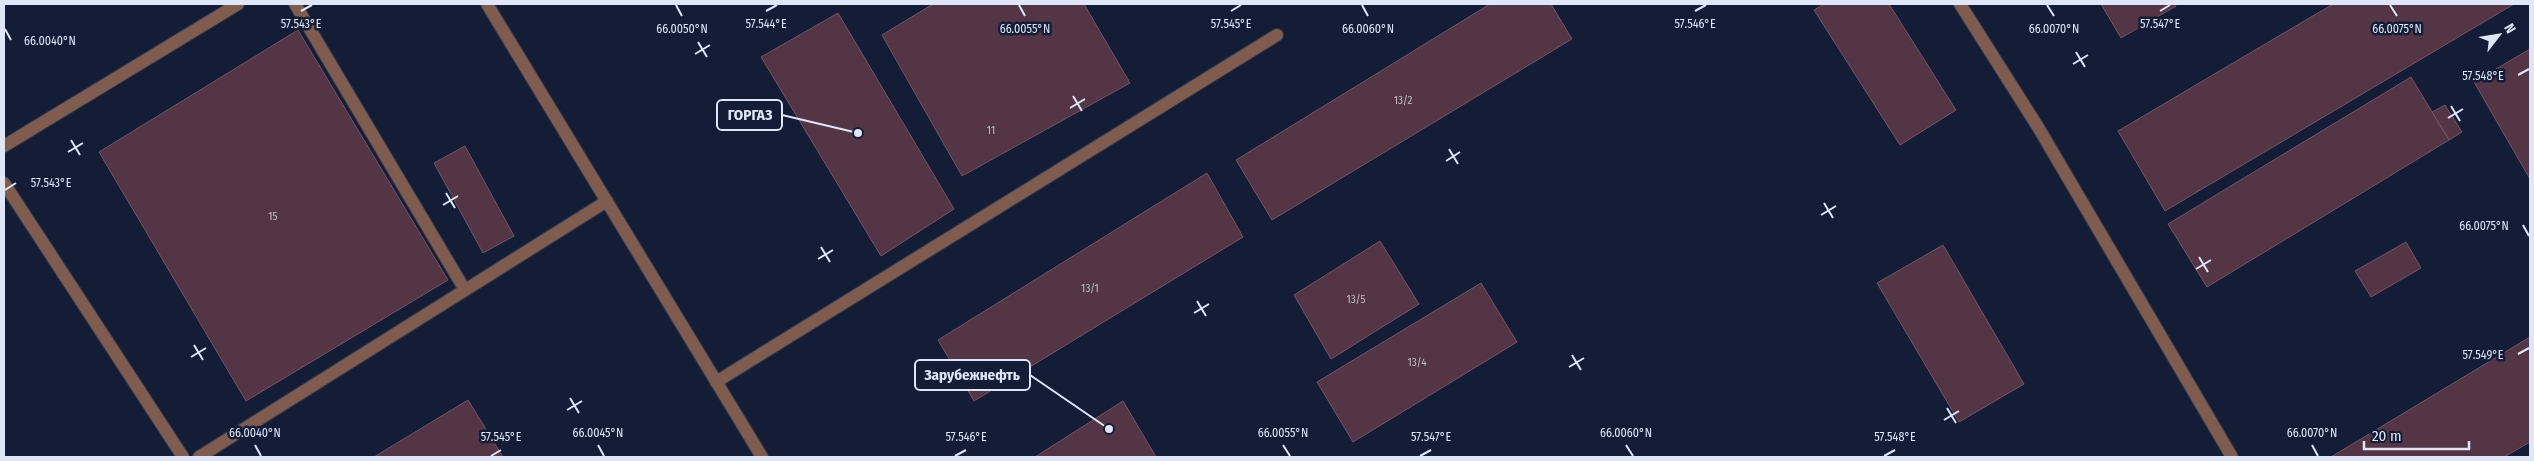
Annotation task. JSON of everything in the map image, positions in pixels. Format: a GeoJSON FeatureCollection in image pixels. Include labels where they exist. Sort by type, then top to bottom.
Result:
{"type":"FeatureCollection","features":[{"type":"Feature","properties":{"kind":"street"},"geometry":{"type":"LineString","coordinates":[[4,146],[238,4]]}},
{"type":"Feature","properties":{"kind":"street"},"geometry":{"type":"LineString","coordinates":[[295,4],[465,290]]}},
{"type":"Feature","properties":{"kind":"street"},"geometry":{"type":"LineString","coordinates":[[487,4],[762,457]]}},
{"type":"Feature","properties":{"kind":"street"},"geometry":{"type":"LineString","coordinates":[[1960,4],[2038,127],[2232,457]]}},
{"type":"Feature","properties":{"kind":"street"},"geometry":{"type":"LineString","coordinates":[[716,382],[1278,35]]}},
{"type":"Feature","properties":{"kind":"street"},"geometry":{"type":"LineString","coordinates":[[4,183],[183,457]]}},
{"type":"Feature","properties":{"kind":"street"},"geometry":{"type":"LineString","coordinates":[[199,457],[607,201]]}},
{"type":"Feature","properties":{"kind":"building"},"geometry":{"type":"Polygon","coordinates":[[[933,4],[1084,4],[1130,83],[962,176],[882,35],[933,4]]]}},
{"type":"Feature","properties":{"kind":"building"},"geometry":{"type":"Polygon","coordinates":[[[1490,4],[1551,4],[1572,39],[1272,220],[1236,160],[1490,4]]]}},
{"type":"Feature","properties":{"kind":"building"},"geometry":{"type":"Polygon","coordinates":[[[1824,4],[1889,4],[1956,110],[1900,145],[1814,10],[1824,4]]]}},
{"type":"Feature","properties":{"kind":"building"},"geometry":{"type":"Polygon","coordinates":[[[2101,4],[2175,4],[2176,6],[2121,38],[2101,4]]]}},
{"type":"Feature","properties":{"kind":"building"},"geometry":{"type":"Polygon","coordinates":[[[2333,4],[2514,4],[2165,211],[2118,131],[2333,4]]]}},
{"type":"Feature","properties":{"kind":"building"},"geometry":{"type":"Polygon","coordinates":[[[838,13],[954,209],[881,256],[761,57],[838,13]]]}},
{"type":"Feature","properties":{"kind":"building"},"geometry":{"type":"Polygon","coordinates":[[[298,30],[448,280],[246,401],[99,152],[298,30]]]}},
{"type":"Feature","properties":{"kind":"building"},"geometry":{"type":"Polygon","coordinates":[[[2530,49],[2530,179],[2474,82],[2530,49]]]}},
{"type":"Feature","properties":{"kind":"building"},"geometry":{"type":"Polygon","coordinates":[[[2411,77],[2449,140],[2207,287],[2168,224],[2411,77]]]}},
{"type":"Feature","properties":{"kind":"building"},"geometry":{"type":"Polygon","coordinates":[[[2445,105],[2462,132],[2449,140],[2432,112],[2445,105]]]}},
{"type":"Feature","properties":{"kind":"building"},"geometry":{"type":"Polygon","coordinates":[[[465,146],[514,236],[483,253],[434,163],[465,146]]]}},
{"type":"Feature","properties":{"kind":"building"},"geometry":{"type":"Polygon","coordinates":[[[1207,173],[1243,237],[974,401],[938,340],[1207,173]]]}},
{"type":"Feature","properties":{"kind":"building"},"geometry":{"type":"Polygon","coordinates":[[[1380,241],[1419,304],[1331,359],[1294,295],[1380,241]]]}},
{"type":"Feature","properties":{"kind":"building"},"geometry":{"type":"Polygon","coordinates":[[[2406,242],[2421,268],[2371,297],[2355,271],[2406,242]]]}},
{"type":"Feature","properties":{"kind":"building"},"geometry":{"type":"Polygon","coordinates":[[[1943,245],[2024,384],[1959,422],[1877,283],[1943,245]]]}},
{"type":"Feature","properties":{"kind":"building"},"geometry":{"type":"Polygon","coordinates":[[[1481,283],[1517,342],[1353,442],[1317,382],[1481,283]]]}},
{"type":"Feature","properties":{"kind":"building"},"geometry":{"type":"Polygon","coordinates":[[[2530,337],[2530,442],[2504,457],[2331,457],[2530,337]]]}},
{"type":"Feature","properties":{"kind":"building"},"geometry":{"type":"Polygon","coordinates":[[[468,400],[503,457],[374,457],[468,400]]]}},
{"type":"Feature","properties":{"kind":"building"},"geometry":{"type":"Polygon","coordinates":[[[1123,401],[1156,457],[1035,457],[1123,401]]]}},
{"type":"Feature","properties":{"kind":"place","name":"ГОРГАЗ"},"geometry":{"type":"Point","coordinates":[858,133]}},
{"type":"Feature","properties":{"kind":"place","name":"Зарубежнефть"},"geometry":{"type":"Point","coordinates":[1109,429]}}]}
